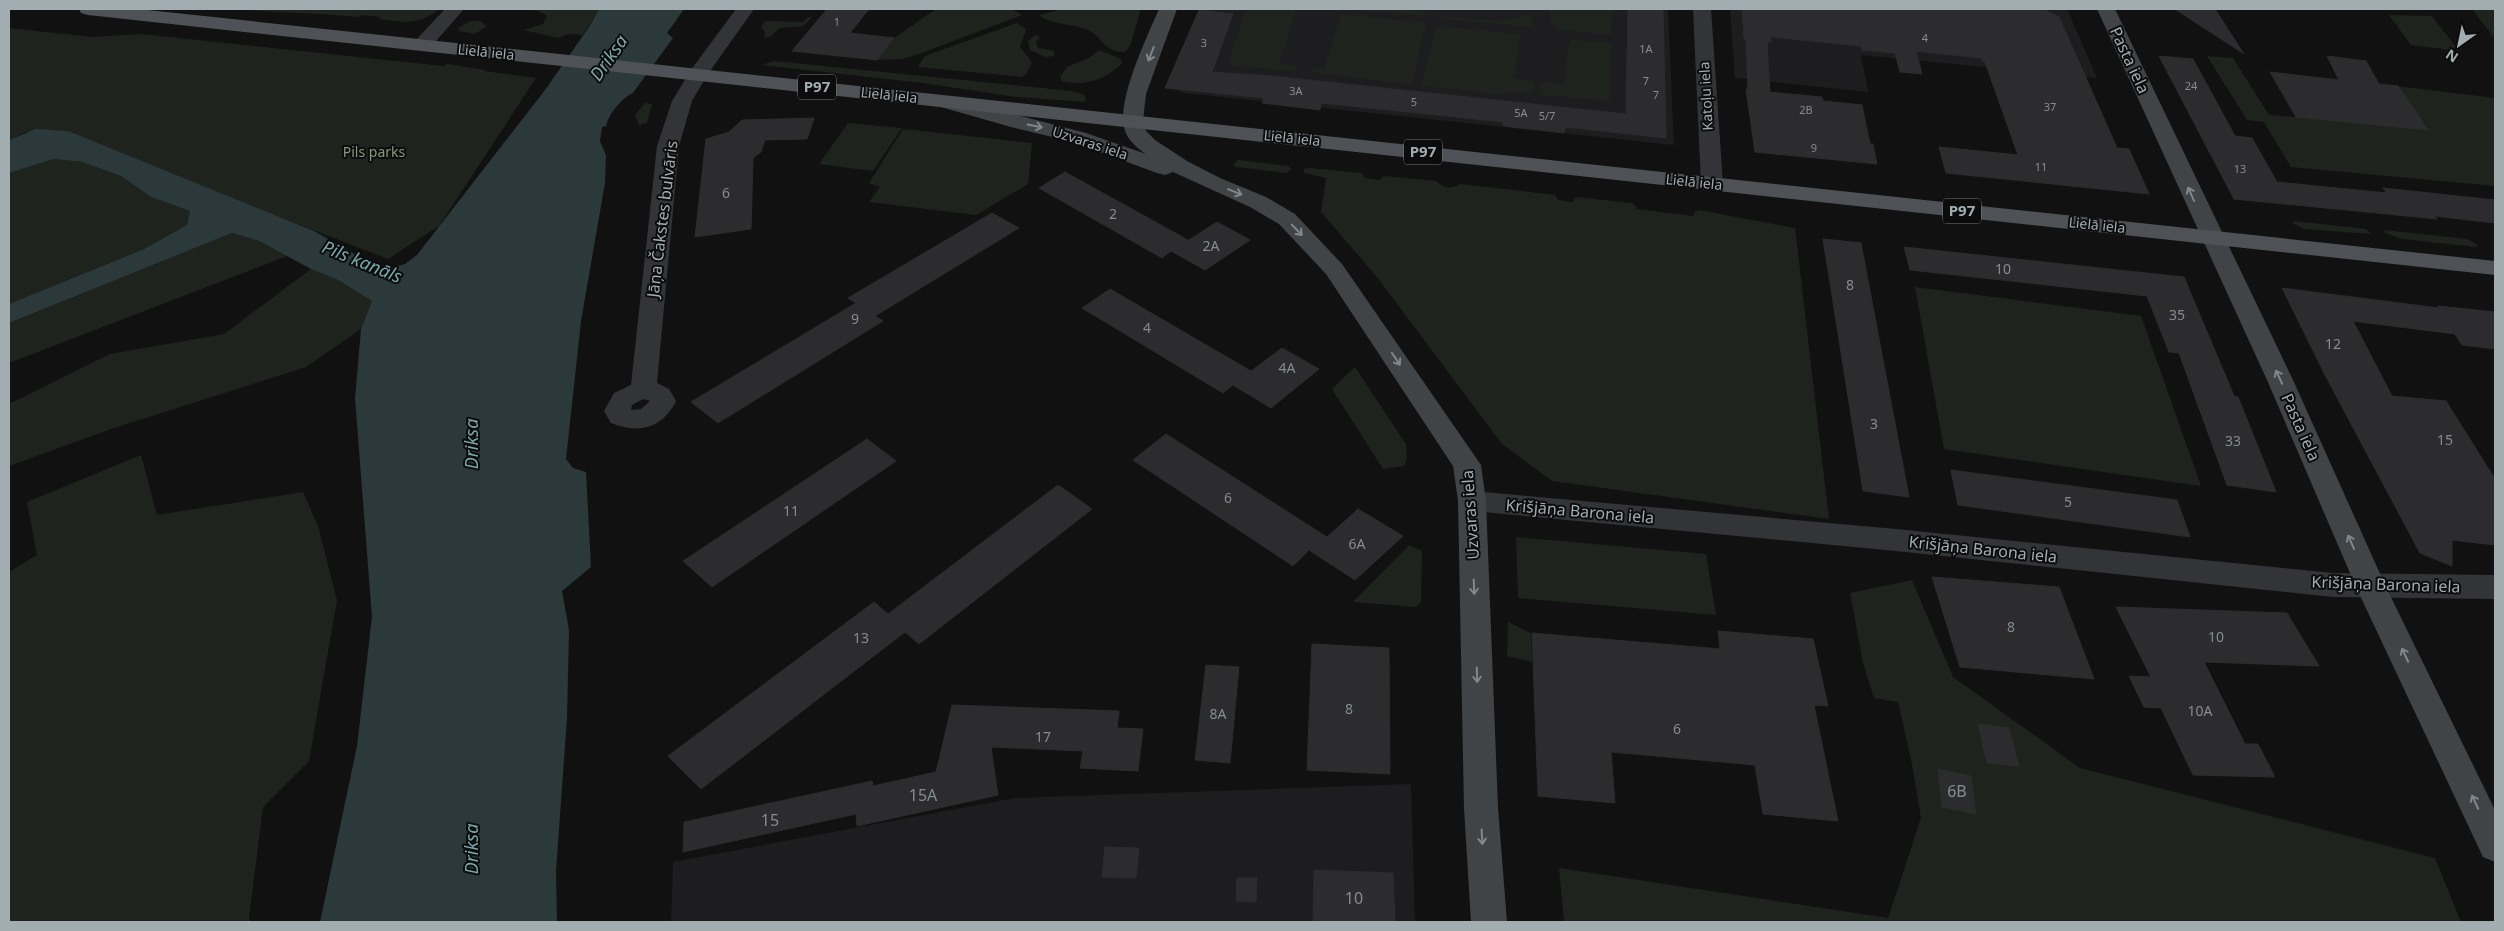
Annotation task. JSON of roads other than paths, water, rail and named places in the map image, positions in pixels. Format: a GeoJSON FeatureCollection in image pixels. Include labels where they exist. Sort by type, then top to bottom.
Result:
{"type":"FeatureCollection","features":[{"type":"Feature","properties":{"kind":"main road","name":"Lielā iela"},"geometry":{"type":"LineString","coordinates":[[88,9],[2495,268]]}},
{"type":"Feature","properties":{"kind":"main road"},"geometry":{"type":"LineString","coordinates":[[1133,121],[1138,88],[1168,9]]}},
{"type":"Feature","properties":{"kind":"main road","name":"Pasta iela"},"geometry":{"type":"LineString","coordinates":[[2106,9],[2280,380],[2371,587],[2495,846]]}},
{"type":"Feature","properties":{"kind":"main road","name":"Uzvaras iela"},"geometry":{"type":"LineString","coordinates":[[937,100],[1018,123],[1079,136],[1212,183],[1258,202],[1287,219],[1334,269],[1467,465],[1472,501],[1481,808],[1489,922]]}},
{"type":"Feature","properties":{"kind":"main road","name":"Uzvaras iela"},"geometry":{"type":"LineString","coordinates":[[1133,121],[1136,133],[1147,145],[1173,163],[1212,183]]}},
{"type":"Feature","properties":{"kind":"street"},"geometry":{"type":"LineString","coordinates":[[422,45],[455,9]]}},
{"type":"Feature","properties":{"kind":"street","name":"Jāņa Čakstes bulvāris"},"geometry":{"type":"LineString","coordinates":[[643,390],[668,146],[682,101],[698,74],[745,9]]}},
{"type":"Feature","properties":{"kind":"street","name":"Katoļu iela"},"geometry":{"type":"LineString","coordinates":[[1702,9],[1712,184]]}},
{"type":"Feature","properties":{"kind":"street","name":"Krišjāņa Barona iela"},"geometry":{"type":"LineString","coordinates":[[1472,501],[2371,587],[2495,587]]}},
{"type":"Feature","properties":{"kind":"water"},"geometry":{"type":"Polygon","coordinates":[[[599,9],[684,9],[667,33],[673,38],[633,93],[624,99],[613,111],[606,126],[602,127],[600,141],[606,155],[605,183],[581,321],[566,459],[573,468],[586,472],[591,567],[562,591],[569,630],[567,718],[556,871],[557,922],[320,922],[357,746],[372,617],[355,398],[361,329],[372,301],[338,280],[311,269],[259,241],[232,233],[9,323],[9,304],[144,249],[187,225],[190,211],[151,197],[121,176],[82,162],[54,159],[9,173],[9,140],[36,129],[68,131],[314,231],[376,266],[390,268],[405,264],[417,255],[545,90],[589,27],[599,9]]]}},
{"type":"Feature","properties":{"kind":"water label","name":"Driksa"},"geometry":{"type":"Point","coordinates":[609,58]}},
{"type":"Feature","properties":{"kind":"water label","name":"Pils kanāls"},"geometry":{"type":"Point","coordinates":[362,262]}},
{"type":"Feature","properties":{"kind":"water label","name":"Driksa"},"geometry":{"type":"Point","coordinates":[472,444]}},
{"type":"Feature","properties":{"kind":"water label","name":"Driksa"},"geometry":{"type":"Point","coordinates":[472,849]}},
{"type":"Feature","properties":{"kind":"park label","name":"Pils parks"},"geometry":{"type":"Point","coordinates":[374,152]}}]}
